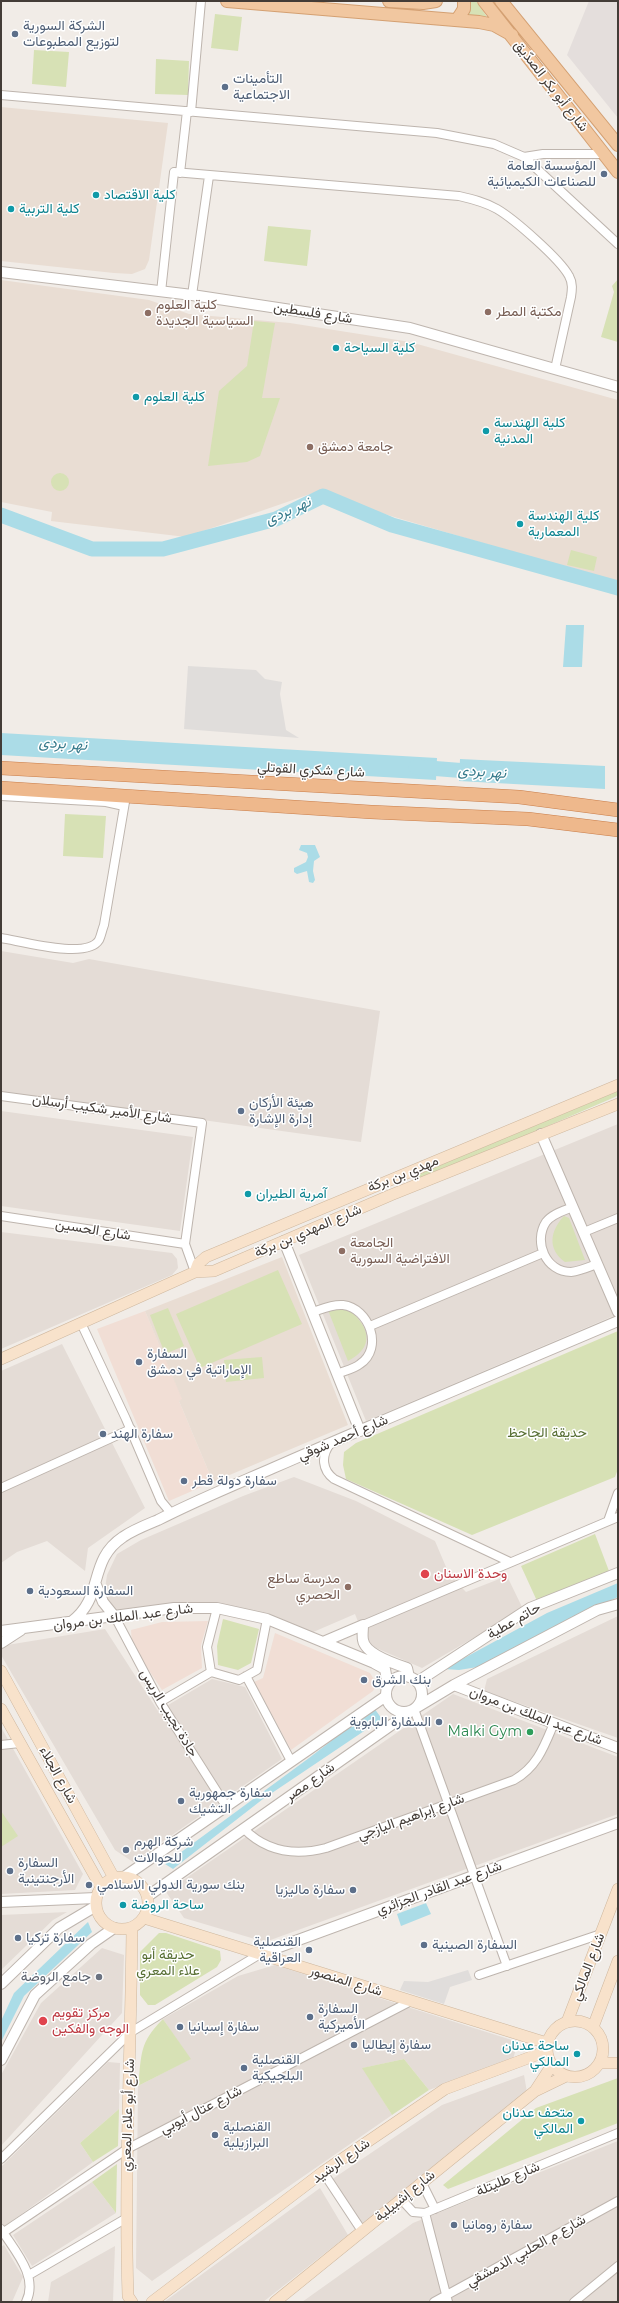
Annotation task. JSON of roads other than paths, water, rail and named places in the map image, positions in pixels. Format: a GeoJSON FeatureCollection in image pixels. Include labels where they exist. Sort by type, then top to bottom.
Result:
{"type":"FeatureCollection","features":[{"type":"Feature","properties":{"kind":"highway","name":"شارع شكري القوتلي"},"geometry":{"type":"LineString","coordinates":[[1,768],[519,797],[618,810]]}},
{"type":"Feature","properties":{"kind":"highway"},"geometry":{"type":"LineString","coordinates":[[1,788],[125,801],[528,819],[618,830]]}},
{"type":"Feature","properties":{"kind":"main road"},"geometry":{"type":"LineString","coordinates":[[227,1],[457,20],[494,25],[512,35]]}},
{"type":"Feature","properties":{"kind":"main road"},"geometry":{"type":"LineString","coordinates":[[389,1],[423,3],[436,1]]}},
{"type":"Feature","properties":{"kind":"main road"},"geometry":{"type":"LineString","coordinates":[[457,20],[464,9],[464,1]]}},
{"type":"Feature","properties":{"kind":"main road","name":"شارع أبو بكر الصدّيق"},"geometry":{"type":"LineString","coordinates":[[484,1],[618,172]]}},
{"type":"Feature","properties":{"kind":"main road"},"geometry":{"type":"LineString","coordinates":[[492,1],[510,13]]}},
{"type":"Feature","properties":{"kind":"main road","name":"شارع أبو بكر الصدّيق"},"geometry":{"type":"LineString","coordinates":[[501,1],[618,145]]}},
{"type":"Feature","properties":{"kind":"main road","name":"مهدي بن بركة"},"geometry":{"type":"LineString","coordinates":[[195,1272],[198,1264],[206,1257],[370,1187],[618,1085]]}},
{"type":"Feature","properties":{"kind":"main road","name":"شارع المهدي بن بركة"},"geometry":{"type":"LineString","coordinates":[[1,1359],[195,1272],[214,1271],[391,1195],[618,1104]]}},
{"type":"Feature","properties":{"kind":"main road"},"geometry":{"type":"LineString","coordinates":[[387,1180],[391,1187],[391,1195]]}},
{"type":"Feature","properties":{"kind":"main road"},"geometry":{"type":"LineString","coordinates":[[370,1187],[371,1195],[375,1202]]}},
{"type":"Feature","properties":{"kind":"main road","name":"شارع الجلاء"},"geometry":{"type":"LineString","coordinates":[[1,1671],[119,1878]]}},
{"type":"Feature","properties":{"kind":"main road","name":"شارع الجلاء"},"geometry":{"type":"LineString","coordinates":[[1,1709],[20,1743],[98,1897]]}},
{"type":"Feature","properties":{"kind":"main road"},"geometry":{"type":"LineString","coordinates":[[119,1878],[139,1883],[148,1896],[148,1904],[144,1918],[132,1928],[114,1928],[102,1919],[98,1897],[119,1878]]}},
{"type":"Feature","properties":{"kind":"main road","name":"شارع المالكي"},"geometry":{"type":"LineString","coordinates":[[567,2022],[618,1889]]}},
{"type":"Feature","properties":{"kind":"main road","name":"شارع المنصور"},"geometry":{"type":"LineString","coordinates":[[144,1918],[411,2001],[547,2047]]}},
{"type":"Feature","properties":{"kind":"main road","name":"شارع أبو علاء المعري"},"geometry":{"type":"LineString","coordinates":[[132,1928],[131,2032],[125,2219],[128,2296],[132,2302]]}},
{"type":"Feature","properties":{"kind":"main road","name":"شارع المالكي"},"geometry":{"type":"LineString","coordinates":[[593,2027],[618,1961]]}},
{"type":"Feature","properties":{"kind":"main road"},"geometry":{"type":"LineString","coordinates":[[535,2091],[566,2076],[582,2076],[589,2073],[600,2064],[603,2042],[600,2035],[593,2027],[585,2022],[567,2022],[554,2030],[547,2047],[552,2065],[566,2076]]}},
{"type":"Feature","properties":{"kind":"main road","name":"شارع الرشيد"},"geometry":{"type":"LineString","coordinates":[[152,2302],[323,2172],[445,2089],[547,2047]]}},
{"type":"Feature","properties":{"kind":"main road"},"geometry":{"type":"LineString","coordinates":[[600,2064],[618,2063]]}},
{"type":"Feature","properties":{"kind":"main road"},"geometry":{"type":"LineString","coordinates":[[535,2091],[552,2065]]}},
{"type":"Feature","properties":{"kind":"main road","name":"شارع إشبيلية"},"geometry":{"type":"LineString","coordinates":[[281,2300],[362,2231],[535,2091]]}},
{"type":"Feature","properties":{"kind":"street"},"geometry":{"type":"LineString","coordinates":[[161,292],[177,172],[189,111],[201,1]]}},
{"type":"Feature","properties":{"kind":"street"},"geometry":{"type":"LineString","coordinates":[[1,95],[437,133],[494,144],[524,157],[618,244]]}},
{"type":"Feature","properties":{"kind":"street"},"geometry":{"type":"LineString","coordinates":[[524,157],[543,154],[605,154]]}},
{"type":"Feature","properties":{"kind":"street"},"geometry":{"type":"LineString","coordinates":[[177,172],[209,176],[459,196],[496,208],[520,225],[561,265],[571,280],[572,297],[555,369]]}},
{"type":"Feature","properties":{"kind":"street"},"geometry":{"type":"LineString","coordinates":[[192,295],[209,176]]}},
{"type":"Feature","properties":{"kind":"street","name":"شارع فلسطين"},"geometry":{"type":"LineString","coordinates":[[1,272],[192,295],[410,328],[618,387]]}},
{"type":"Feature","properties":{"kind":"street"},"geometry":{"type":"LineString","coordinates":[[1,796],[106,802],[125,801],[104,925],[98,941],[88,948],[73,950],[1,938]]}},
{"type":"Feature","properties":{"kind":"street","name":"شارع الأمير شكيب أرسلان"},"geometry":{"type":"LineString","coordinates":[[1,1096],[202,1123],[185,1244]]}},
{"type":"Feature","properties":{"kind":"street"},"geometry":{"type":"LineString","coordinates":[[541,1134],[618,1312]]}},
{"type":"Feature","properties":{"kind":"street"},"geometry":{"type":"LineString","coordinates":[[572,1207],[554,1215],[547,1221],[542,1230],[540,1243],[542,1253],[550,1263],[559,1269],[570,1272],[598,1264]]}},
{"type":"Feature","properties":{"kind":"street","name":"شارع الحسين"},"geometry":{"type":"LineString","coordinates":[[1,1216],[185,1244]]}},
{"type":"Feature","properties":{"kind":"street"},"geometry":{"type":"LineString","coordinates":[[584,1232],[618,1218]]}},
{"type":"Feature","properties":{"kind":"street"},"geometry":{"type":"LineString","coordinates":[[284,1241],[360,1431]]}},
{"type":"Feature","properties":{"kind":"street"},"geometry":{"type":"LineString","coordinates":[[185,1244],[195,1272]]}},
{"type":"Feature","properties":{"kind":"street"},"geometry":{"type":"LineString","coordinates":[[370,1326],[542,1253]]}},
{"type":"Feature","properties":{"kind":"street"},"geometry":{"type":"LineString","coordinates":[[313,1312],[331,1306],[343,1305],[352,1308],[364,1316],[370,1326],[372,1337],[368,1356],[361,1364],[338,1374]]}},
{"type":"Feature","properties":{"kind":"street","name":"شارع أحمد شوقي"},"geometry":{"type":"LineString","coordinates":[[71,1622],[88,1606],[96,1585],[100,1565],[112,1546],[125,1536],[171,1513],[618,1321]]}},
{"type":"Feature","properties":{"kind":"street"},"geometry":{"type":"LineString","coordinates":[[81,1323],[131,1429],[161,1501],[171,1513]]}},
{"type":"Feature","properties":{"kind":"street"},"geometry":{"type":"LineString","coordinates":[[1,1488],[131,1429]]}},
{"type":"Feature","properties":{"kind":"street"},"geometry":{"type":"LineString","coordinates":[[330,1444],[325,1453],[324,1463],[327,1472],[334,1479],[510,1562]]}},
{"type":"Feature","properties":{"kind":"street"},"geometry":{"type":"LineString","coordinates":[[608,1521],[618,1493]]}},
{"type":"Feature","properties":{"kind":"street"},"geometry":{"type":"LineString","coordinates":[[323,1642],[618,1517]]}},
{"type":"Feature","properties":{"kind":"street","name":"حاتم عطية"},"geometry":{"type":"LineString","coordinates":[[413,1679],[530,1608],[618,1573]]}},
{"type":"Feature","properties":{"kind":"street"},"geometry":{"type":"LineString","coordinates":[[96,1585],[103,1602],[115,1617]]}},
{"type":"Feature","properties":{"kind":"street","name":"حاتم عطية"},"geometry":{"type":"LineString","coordinates":[[454,1685],[597,1610],[618,1604]]}},
{"type":"Feature","properties":{"kind":"street","name":"شارع عبد الملك بن مروان"},"geometry":{"type":"LineString","coordinates":[[1,1631],[174,1608],[217,1608],[267,1619],[385,1669],[387,1691]]}},
{"type":"Feature","properties":{"kind":"street"},"geometry":{"type":"LineString","coordinates":[[211,1672],[208,1647],[217,1608]]}},
{"type":"Feature","properties":{"kind":"street","name":"جادة نجيب الريس"},"geometry":{"type":"LineString","coordinates":[[115,1617],[160,1702],[226,1806]]}},
{"type":"Feature","properties":{"kind":"street"},"geometry":{"type":"LineString","coordinates":[[160,1702],[211,1672],[239,1680],[257,1670],[267,1619]]}},
{"type":"Feature","properties":{"kind":"street"},"geometry":{"type":"LineString","coordinates":[[363,1625],[363,1641],[366,1647],[387,1661],[407,1668],[413,1679],[422,1696],[414,1708],[402,1711],[396,1710],[392,1706],[387,1691],[399,1677],[413,1679]]}},
{"type":"Feature","properties":{"kind":"street"},"geometry":{"type":"LineString","coordinates":[[1,1643],[22,1629]]}},
{"type":"Feature","properties":{"kind":"street"},"geometry":{"type":"LineString","coordinates":[[246,1676],[291,1761]]}},
{"type":"Feature","properties":{"kind":"street","name":"شارع عبد الملك بن مروان"},"geometry":{"type":"LineString","coordinates":[[454,1685],[618,1748]]}},
{"type":"Feature","properties":{"kind":"street","name":"شارع مصر"},"geometry":{"type":"LineString","coordinates":[[148,1896],[414,1708],[454,1685]]}},
{"type":"Feature","properties":{"kind":"street","name":"شارع مصر"},"geometry":{"type":"LineString","coordinates":[[119,1878],[291,1761],[387,1691]]}},
{"type":"Feature","properties":{"kind":"street"},"geometry":{"type":"LineString","coordinates":[[414,1708],[508,1966]]}},
{"type":"Feature","properties":{"kind":"street","name":"شارع إبراهيم اليازجي"},"geometry":{"type":"LineString","coordinates":[[244,1829],[254,1839],[274,1849],[300,1853],[313,1852],[514,1780],[524,1774],[538,1759],[554,1723]]}},
{"type":"Feature","properties":{"kind":"street"},"geometry":{"type":"LineString","coordinates":[[1,1745],[20,1743]]}},
{"type":"Feature","properties":{"kind":"street","name":"شارع عبد القادر الجزائري"},"geometry":{"type":"LineString","coordinates":[[260,1954],[618,1823]]}},
{"type":"Feature","properties":{"kind":"street"},"geometry":{"type":"LineString","coordinates":[[1,1902],[98,1897]]}},
{"type":"Feature","properties":{"kind":"street"},"geometry":{"type":"LineString","coordinates":[[1,1984],[27,1956],[98,1897]]}},
{"type":"Feature","properties":{"kind":"street"},"geometry":{"type":"LineString","coordinates":[[1,2060],[35,1994],[91,1944],[114,1928]]}},
{"type":"Feature","properties":{"kind":"street"},"geometry":{"type":"LineString","coordinates":[[479,1975],[601,1934]]}},
{"type":"Feature","properties":{"kind":"street"},"geometry":{"type":"LineString","coordinates":[[1,2159],[131,2032],[260,1954]]}},
{"type":"Feature","properties":{"kind":"street","name":"شارع عتال أيوبي"},"geometry":{"type":"LineString","coordinates":[[2,2232],[127,2149],[411,2001]]}},
{"type":"Feature","properties":{"kind":"street","name":"شارع طليتلة"},"geometry":{"type":"LineString","coordinates":[[425,2213],[618,2133]]}},
{"type":"Feature","properties":{"kind":"street"},"geometry":{"type":"LineString","coordinates":[[323,2172],[362,2231]]}},
{"type":"Feature","properties":{"kind":"street"},"geometry":{"type":"LineString","coordinates":[[422,2183],[435,2209]]}},
{"type":"Feature","properties":{"kind":"street"},"geometry":{"type":"LineString","coordinates":[[401,2199],[413,2212],[425,2213],[447,2299]]}},
{"type":"Feature","properties":{"kind":"street","name":"شارع م الحلبي الدمشقي"},"geometry":{"type":"LineString","coordinates":[[434,2302],[447,2299],[618,2201]]}},
{"type":"Feature","properties":{"kind":"street"},"geometry":{"type":"LineString","coordinates":[[29,2275],[125,2219]]}},
{"type":"Feature","properties":{"kind":"street"},"geometry":{"type":"LineString","coordinates":[[2,2232],[29,2275],[30,2294],[26,2302]]}},
{"type":"Feature","properties":{"kind":"street"},"geometry":{"type":"LineString","coordinates":[[574,2302],[618,2266]]}},
{"type":"Feature","properties":{"kind":"water"},"geometry":{"type":"Polygon","coordinates":[[[566,625],[584,625],[582,667],[563,667],[566,625]]]}},
{"type":"Feature","properties":{"kind":"water"},"geometry":{"type":"Polygon","coordinates":[[[1,733],[437,758],[436,780],[1,755],[1,733]]]}},
{"type":"Feature","properties":{"kind":"water"},"geometry":{"type":"Polygon","coordinates":[[[460,759],[605,766],[605,789],[459,781],[460,759]]]}},
{"type":"Feature","properties":{"kind":"water"},"geometry":{"type":"Polygon","coordinates":[[[301,845],[315,845],[320,857],[314,861],[313,871],[315,880],[313,883],[309,882],[307,871],[297,874],[294,872],[294,868],[306,862],[308,857],[307,853],[299,850],[301,845]]]}},
{"type":"Feature","properties":{"kind":"water"},"geometry":{"type":"Polygon","coordinates":[[[618,1583],[618,1597],[553,1627],[484,1666],[459,1670],[444,1669],[547,1613],[618,1583]]]}},
{"type":"Feature","properties":{"kind":"water"},"geometry":{"type":"Polygon","coordinates":[[[374,1708],[382,1719],[263,1799],[173,1869],[165,1864],[309,1758],[374,1708]]]}},
{"type":"Feature","properties":{"kind":"water"},"geometry":{"type":"Polygon","coordinates":[[[426,1903],[431,1914],[401,1926],[397,1914],[426,1903]]]}},
{"type":"Feature","properties":{"kind":"water"},"geometry":{"type":"Polygon","coordinates":[[[88,1922],[92,1932],[24,1996],[1,2042],[1,2021],[14,1993],[88,1922]]]}},
{"type":"Feature","properties":{"kind":"waterway","name":"نهر بردى"},"geometry":{"type":"LineString","coordinates":[[1,515],[92,549],[163,549],[276,519],[323,496],[392,525],[618,588]]}},
{"type":"Feature","properties":{"kind":"waterway","name":"نهر بردى"},"geometry":{"type":"LineString","coordinates":[[416,767],[480,772]]}},
{"type":"Feature","properties":{"kind":"place","name":"الشركة السورية لتوزيع المطبوعات"},"geometry":{"type":"Point","coordinates":[15,34]}},
{"type":"Feature","properties":{"kind":"place","name":"التأمينات الاجتماعية"},"geometry":{"type":"Point","coordinates":[225,87]}},
{"type":"Feature","properties":{"kind":"place","name":"المؤسسة العامة للصناعات الكيميائية"},"geometry":{"type":"Point","coordinates":[604,174]}},
{"type":"Feature","properties":{"kind":"place","name":"كلية الاقتصاد"},"geometry":{"type":"Point","coordinates":[96,195]}},
{"type":"Feature","properties":{"kind":"place","name":"كلية التربية"},"geometry":{"type":"Point","coordinates":[11,209]}},
{"type":"Feature","properties":{"kind":"place","name":"مكتبة المطر"},"geometry":{"type":"Point","coordinates":[488,312]}},
{"type":"Feature","properties":{"kind":"place","name":"كلية العلوم السياسية الجديدة"},"geometry":{"type":"Point","coordinates":[148,313]}},
{"type":"Feature","properties":{"kind":"place","name":"كلية السياحة"},"geometry":{"type":"Point","coordinates":[336,348]}},
{"type":"Feature","properties":{"kind":"place","name":"كلية العلوم"},"geometry":{"type":"Point","coordinates":[136,397]}},
{"type":"Feature","properties":{"kind":"place","name":"كلية الهندسة المدنية"},"geometry":{"type":"Point","coordinates":[486,431]}},
{"type":"Feature","properties":{"kind":"place","name":"جامعة دمشق"},"geometry":{"type":"Point","coordinates":[310,447]}},
{"type":"Feature","properties":{"kind":"place","name":"كلية الهندسة المعمارية"},"geometry":{"type":"Point","coordinates":[520,524]}},
{"type":"Feature","properties":{"kind":"place","name":"هيئة الأركان إدارة الإشارة"},"geometry":{"type":"Point","coordinates":[241,1111]}},
{"type":"Feature","properties":{"kind":"place","name":"آمرية الطيران"},"geometry":{"type":"Point","coordinates":[248,1194]}},
{"type":"Feature","properties":{"kind":"place","name":"الجامعة الافتراضية السورية"},"geometry":{"type":"Point","coordinates":[342,1251]}},
{"type":"Feature","properties":{"kind":"place","name":"السفارة الإماراتية في دمشق"},"geometry":{"type":"Point","coordinates":[139,1362]}},
{"type":"Feature","properties":{"kind":"place","name":"سفارة الهند"},"geometry":{"type":"Point","coordinates":[103,1434]}},
{"type":"Feature","properties":{"kind":"place","name":"سفارة دولة قطر"},"geometry":{"type":"Point","coordinates":[184,1481]}},
{"type":"Feature","properties":{"kind":"place","name":"وحدة الاسنان"},"geometry":{"type":"Point","coordinates":[425,1574]}},
{"type":"Feature","properties":{"kind":"place","name":"مدرسة ساطع الحصري"},"geometry":{"type":"Point","coordinates":[348,1587]}},
{"type":"Feature","properties":{"kind":"place","name":"السفارة السعودية"},"geometry":{"type":"Point","coordinates":[30,1591]}},
{"type":"Feature","properties":{"kind":"place","name":"بنك الشرق"},"geometry":{"type":"Point","coordinates":[364,1680]}},
{"type":"Feature","properties":{"kind":"place","name":"السفارة البابوية"},"geometry":{"type":"Point","coordinates":[439,1722]}},
{"type":"Feature","properties":{"kind":"place","name":"Malki Gym"},"geometry":{"type":"Point","coordinates":[530,1732]}},
{"type":"Feature","properties":{"kind":"place","name":"سفارة جمهورية التشيك"},"geometry":{"type":"Point","coordinates":[181,1801]}},
{"type":"Feature","properties":{"kind":"place","name":"شركة الهرم للحوالات"},"geometry":{"type":"Point","coordinates":[126,1850]}},
{"type":"Feature","properties":{"kind":"place","name":"السفارة الأرجنتينية"},"geometry":{"type":"Point","coordinates":[10,1871]}},
{"type":"Feature","properties":{"kind":"place","name":"بنك سورية الدولي الاسلامي"},"geometry":{"type":"Point","coordinates":[89,1885]}},
{"type":"Feature","properties":{"kind":"place","name":"سفارة ماليزيا"},"geometry":{"type":"Point","coordinates":[353,1890]}},
{"type":"Feature","properties":{"kind":"place","name":"ساحة الروضة"},"geometry":{"type":"Point","coordinates":[123,1905]}},
{"type":"Feature","properties":{"kind":"place","name":"سفارة تركيا"},"geometry":{"type":"Point","coordinates":[18,1938]}},
{"type":"Feature","properties":{"kind":"place","name":"السفارة الصينية"},"geometry":{"type":"Point","coordinates":[424,1945]}},
{"type":"Feature","properties":{"kind":"place","name":"القنصلية العراقية"},"geometry":{"type":"Point","coordinates":[309,1950]}},
{"type":"Feature","properties":{"kind":"place","name":"جامع الروضة"},"geometry":{"type":"Point","coordinates":[99,1977]}},
{"type":"Feature","properties":{"kind":"place","name":"السفارة الأميركية"},"geometry":{"type":"Point","coordinates":[310,2017]}},
{"type":"Feature","properties":{"kind":"place","name":"مركز تقويم الوجه والفكين"},"geometry":{"type":"Point","coordinates":[43,2021]}},
{"type":"Feature","properties":{"kind":"place","name":"سفارة إسبانيا"},"geometry":{"type":"Point","coordinates":[180,2027]}},
{"type":"Feature","properties":{"kind":"place","name":"سفارة إيطاليا"},"geometry":{"type":"Point","coordinates":[354,2045]}},
{"type":"Feature","properties":{"kind":"place","name":"ساحة عدنان المالكي"},"geometry":{"type":"Point","coordinates":[577,2054]}},
{"type":"Feature","properties":{"kind":"place","name":"القنصلية البلجيكية"},"geometry":{"type":"Point","coordinates":[244,2068]}},
{"type":"Feature","properties":{"kind":"place","name":"متحف عدنان المالكي"},"geometry":{"type":"Point","coordinates":[581,2121]}},
{"type":"Feature","properties":{"kind":"place","name":"القنصلية البرازيلية"},"geometry":{"type":"Point","coordinates":[215,2135]}},
{"type":"Feature","properties":{"kind":"place","name":"سفارة رومانيا"},"geometry":{"type":"Point","coordinates":[454,2225]}},
{"type":"Feature","properties":{"kind":"park label","name":"حديقة الجاحظ"},"geometry":{"type":"Point","coordinates":[547,1433]}},
{"type":"Feature","properties":{"kind":"park label","name":"حديقة أبو علاء المعري"},"geometry":{"type":"Point","coordinates":[168,1964]}}]}
